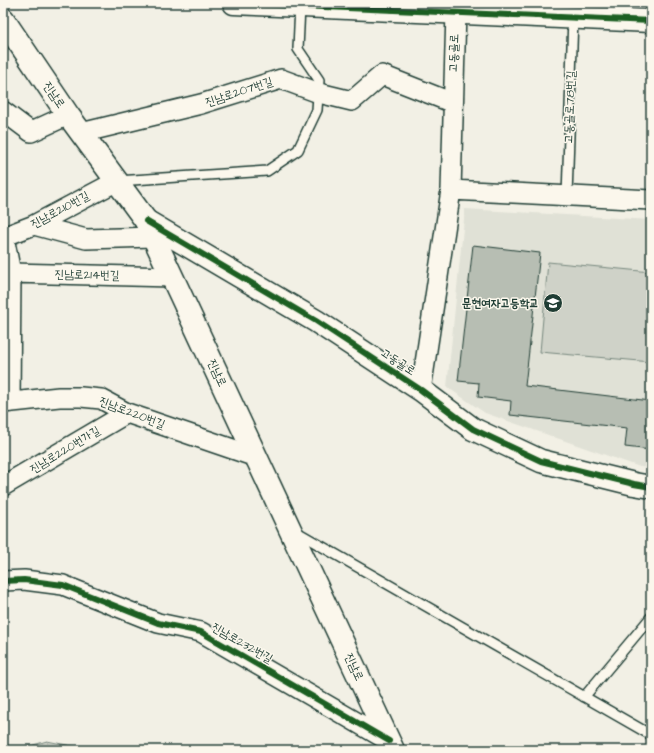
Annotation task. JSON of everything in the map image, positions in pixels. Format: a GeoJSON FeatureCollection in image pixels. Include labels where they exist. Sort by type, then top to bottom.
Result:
{"type":"FeatureCollection","features":[{"type":"Feature","properties":{"kind":"street"},"geometry":{"type":"LineString","coordinates":[[234,3],[300,6],[418,7],[456,12],[651,21]]}},
{"type":"Feature","properties":{"kind":"street","name":"고동골로"},"geometry":{"type":"LineString","coordinates":[[421,390],[451,190],[456,12]]}},
{"type":"Feature","properties":{"kind":"street","name":"진남로"},"geometry":{"type":"LineString","coordinates":[[3,19],[68,115],[117,181],[150,229],[391,746]]}},
{"type":"Feature","properties":{"kind":"street","name":"진남로207번길"},"geometry":{"type":"LineString","coordinates":[[81,132],[201,104],[281,79],[318,93],[352,101],[382,75],[453,103]]}},
{"type":"Feature","properties":{"kind":"street"},"geometry":{"type":"LineString","coordinates":[[3,111],[31,132],[68,115]]}},
{"type":"Feature","properties":{"kind":"street","name":"진남로210번길"},"geometry":{"type":"LineString","coordinates":[[4,237],[34,225],[117,181]]}},
{"type":"Feature","properties":{"kind":"street"},"geometry":{"type":"LineString","coordinates":[[451,190],[651,200]]}},
{"type":"Feature","properties":{"kind":"street"},"geometry":{"type":"LineString","coordinates":[[34,225],[86,239],[150,229]]}},
{"type":"Feature","properties":{"kind":"street","name":"고동골로"},"geometry":{"type":"LineString","coordinates":[[150,229],[316,321],[421,390],[473,429],[541,461],[651,487]]}},
{"type":"Feature","properties":{"kind":"street"},"geometry":{"type":"LineString","coordinates":[[4,237],[7,274],[6,403]]}},
{"type":"Feature","properties":{"kind":"street","name":"진남로214번길"},"geometry":{"type":"LineString","coordinates":[[7,274],[172,277]]}},
{"type":"Feature","properties":{"kind":"street","name":"진남로220번길"},"geometry":{"type":"LineString","coordinates":[[6,403],[59,397],[101,399],[127,413],[256,457]]}},
{"type":"Feature","properties":{"kind":"street","name":"진남로220번가길"},"geometry":{"type":"LineString","coordinates":[[3,486],[127,413]]}},
{"type":"Feature","properties":{"kind":"street","name":"진남로232번길"},"geometry":{"type":"LineString","coordinates":[[3,581],[24,580],[63,585],[158,624],[201,632],[391,746]]}},
{"type":"Feature","properties":{"kind":"lane"},"geometry":{"type":"LineString","coordinates":[[117,181],[267,171],[298,150],[318,110],[319,80],[298,49],[300,6]]}},
{"type":"Feature","properties":{"kind":"lane","name":"고동골로78번길"},"geometry":{"type":"LineString","coordinates":[[566,196],[574,17]]}},
{"type":"Feature","properties":{"kind":"lane"},"geometry":{"type":"LineString","coordinates":[[289,527],[651,735]]}},
{"type":"Feature","properties":{"kind":"lane"},"geometry":{"type":"LineString","coordinates":[[584,697],[651,617]]}},
{"type":"Feature","properties":{"kind":"shaded area","name":"문현여자고등학교"},"geometry":{"type":"Polygon","coordinates":[[[465,209],[651,220],[651,468],[640,467],[485,413],[447,387],[465,209]]]}},
{"type":"Feature","properties":{"kind":"green space"},"geometry":{"type":"Polygon","coordinates":[[[548,262],[651,272],[651,362],[540,352],[548,262]]]}},
{"type":"Feature","properties":{"kind":"green space"},"geometry":{"type":"Polygon","coordinates":[[[47,741],[92,750],[16,750],[47,741]]]}},
{"type":"Feature","properties":{"kind":"building"},"geometry":{"type":"Polygon","coordinates":[[[473,245],[540,253],[525,386],[651,401],[651,450],[625,447],[627,428],[510,415],[511,401],[478,397],[479,383],[458,381],[473,245]]]}},
{"type":"Feature","properties":{"kind":"cycle path"},"geometry":{"type":"LineString","coordinates":[[234,3],[651,21]]}},
{"type":"Feature","properties":{"kind":"cycle path"},"geometry":{"type":"LineString","coordinates":[[146,221],[316,321],[421,390],[473,429],[541,461],[651,487]]}},
{"type":"Feature","properties":{"kind":"cycle path"},"geometry":{"type":"LineString","coordinates":[[3,581],[24,580],[63,585],[158,623],[201,632],[389,741]]}},
{"type":"Feature","properties":{"kind":"place","name":"문현여자고등학교"},"geometry":{"type":"Point","coordinates":[553,303]}}]}
